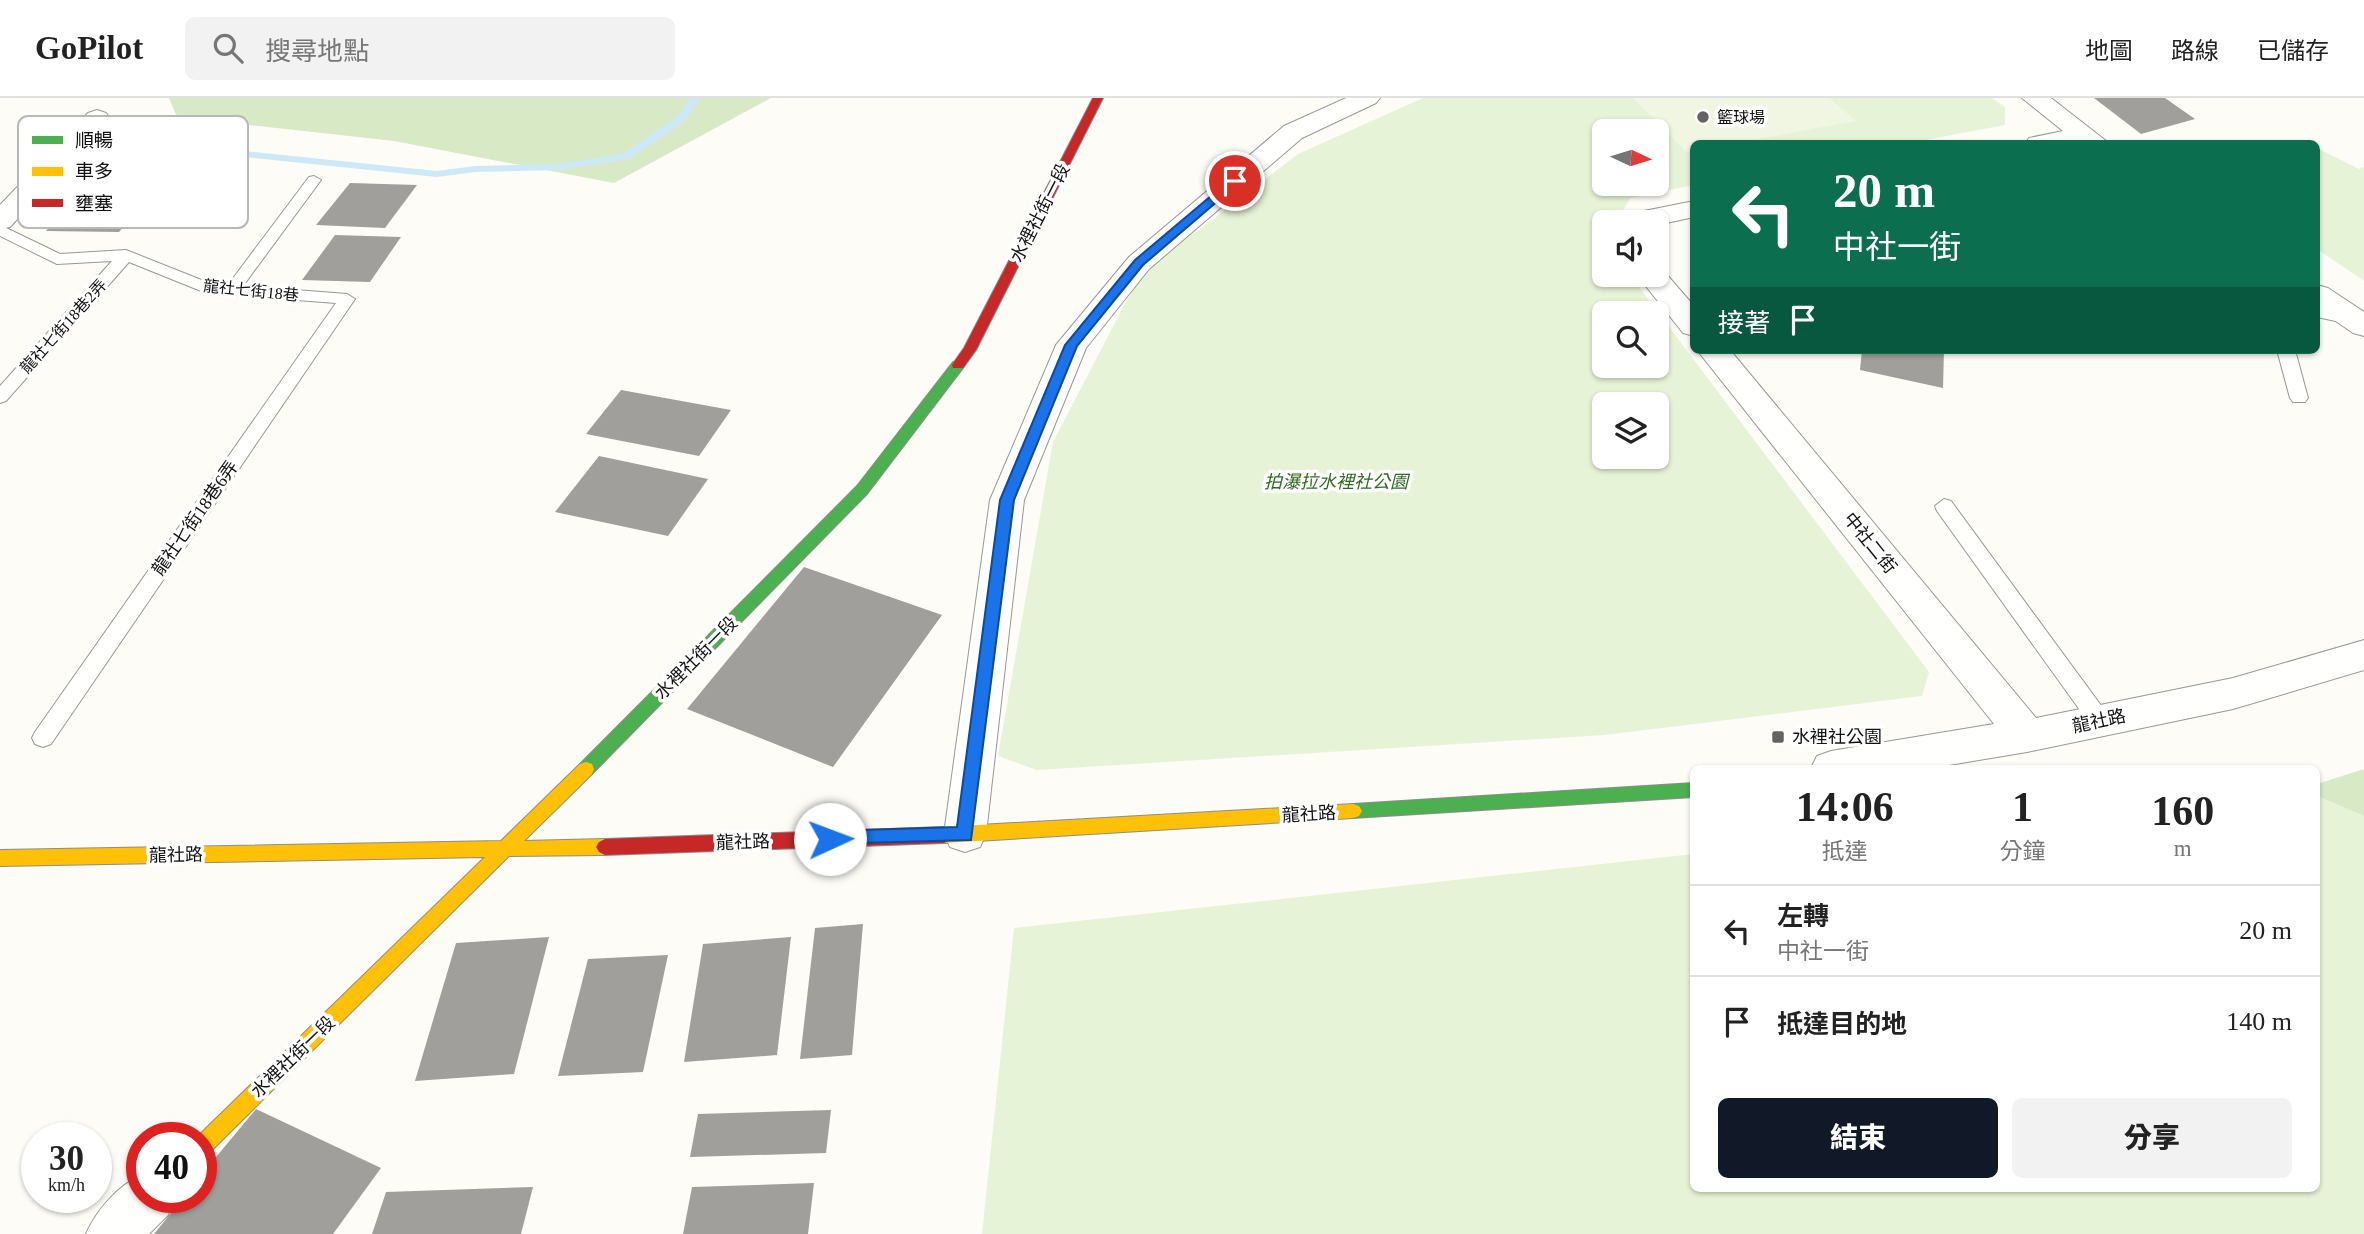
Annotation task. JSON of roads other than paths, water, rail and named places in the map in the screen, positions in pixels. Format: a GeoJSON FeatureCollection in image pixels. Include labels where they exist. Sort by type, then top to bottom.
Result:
{"type":"FeatureCollection","features":[{"type":"Feature","properties":{"kind":"street","name":"水裡社街一段"},"geometry":{"type":"LineString","coordinates":[[217,1131],[505,850],[862,491],[970,350],[1098,98]]}},
{"type":"Feature","properties":{"kind":"street"},"geometry":{"type":"LineString","coordinates":[[965,834],[1007,500],[1072,345],[1139,263],[1293,132],[1367,98]]}},
{"type":"Feature","properties":{"kind":"street"},"geometry":{"type":"LineString","coordinates":[[2035,98],[2090,139]]}},
{"type":"Feature","properties":{"kind":"street"},"geometry":{"type":"LineString","coordinates":[[0,221],[18,202]]}},
{"type":"Feature","properties":{"kind":"street"},"geometry":{"type":"LineString","coordinates":[[1669,214],[1690,210]]}},
{"type":"Feature","properties":{"kind":"street"},"geometry":{"type":"LineString","coordinates":[[1662,287],[1690,321]]}},
{"type":"Feature","properties":{"kind":"street"},"geometry":{"type":"LineString","coordinates":[[2320,296],[2360,323]]}},
{"type":"Feature","properties":{"kind":"street","name":"中社二街"},"geometry":{"type":"LineString","coordinates":[[1716,354],[2027,736]]}},
{"type":"Feature","properties":{"kind":"street","name":"龍社路"},"geometry":{"type":"LineString","coordinates":[[1848,765],[2027,736],[2289,681],[2364,655]]}},
{"type":"Feature","properties":{"kind":"street","name":"龍社路"},"geometry":{"type":"LineString","coordinates":[[0,858],[505,850],[965,834],[1690,790]]}},
{"type":"Feature","properties":{"kind":"street"},"geometry":{"type":"LineString","coordinates":[[112,1234],[134,1213]]}},
{"type":"Feature","properties":{"kind":"lane"},"geometry":{"type":"LineString","coordinates":[[232,290],[314,180]]}},
{"type":"Feature","properties":{"kind":"lane","name":"龍社七街18巷"},"geometry":{"type":"LineString","coordinates":[[0,230],[57,259],[126,255],[206,288],[346,299]]}},
{"type":"Feature","properties":{"kind":"lane","name":"龍社七街18巷2弄"},"geometry":{"type":"LineString","coordinates":[[0,397],[126,255]]}},
{"type":"Feature","properties":{"kind":"lane","name":"龍社七街18巷6弄"},"geometry":{"type":"LineString","coordinates":[[43,738],[346,299]]}},
{"type":"Feature","properties":{"kind":"lane"},"geometry":{"type":"LineString","coordinates":[[2320,313],[2360,323]]}},
{"type":"Feature","properties":{"kind":"lane"},"geometry":{"type":"LineString","coordinates":[[2287,354],[2299,398]]}},
{"type":"Feature","properties":{"kind":"lane"},"geometry":{"type":"LineString","coordinates":[[1944,506],[2100,721]]}},
{"type":"Feature","properties":{"kind":"waterway"},"geometry":{"type":"LineString","coordinates":[[248,154],[437,174],[475,169],[558,167],[625,157],[681,119],[695,98]]}},
{"type":"Feature","properties":{"kind":"place","name":"籃球場"},"geometry":{"type":"Point","coordinates":[1703,117]}},
{"type":"Feature","properties":{"kind":"place","name":"水裡社公園"},"geometry":{"type":"Point","coordinates":[1778,737]}},
{"type":"Feature","properties":{"kind":"park label","name":"拍瀑拉水裡社公園"},"geometry":{"type":"Point","coordinates":[1336,482]}}]}
